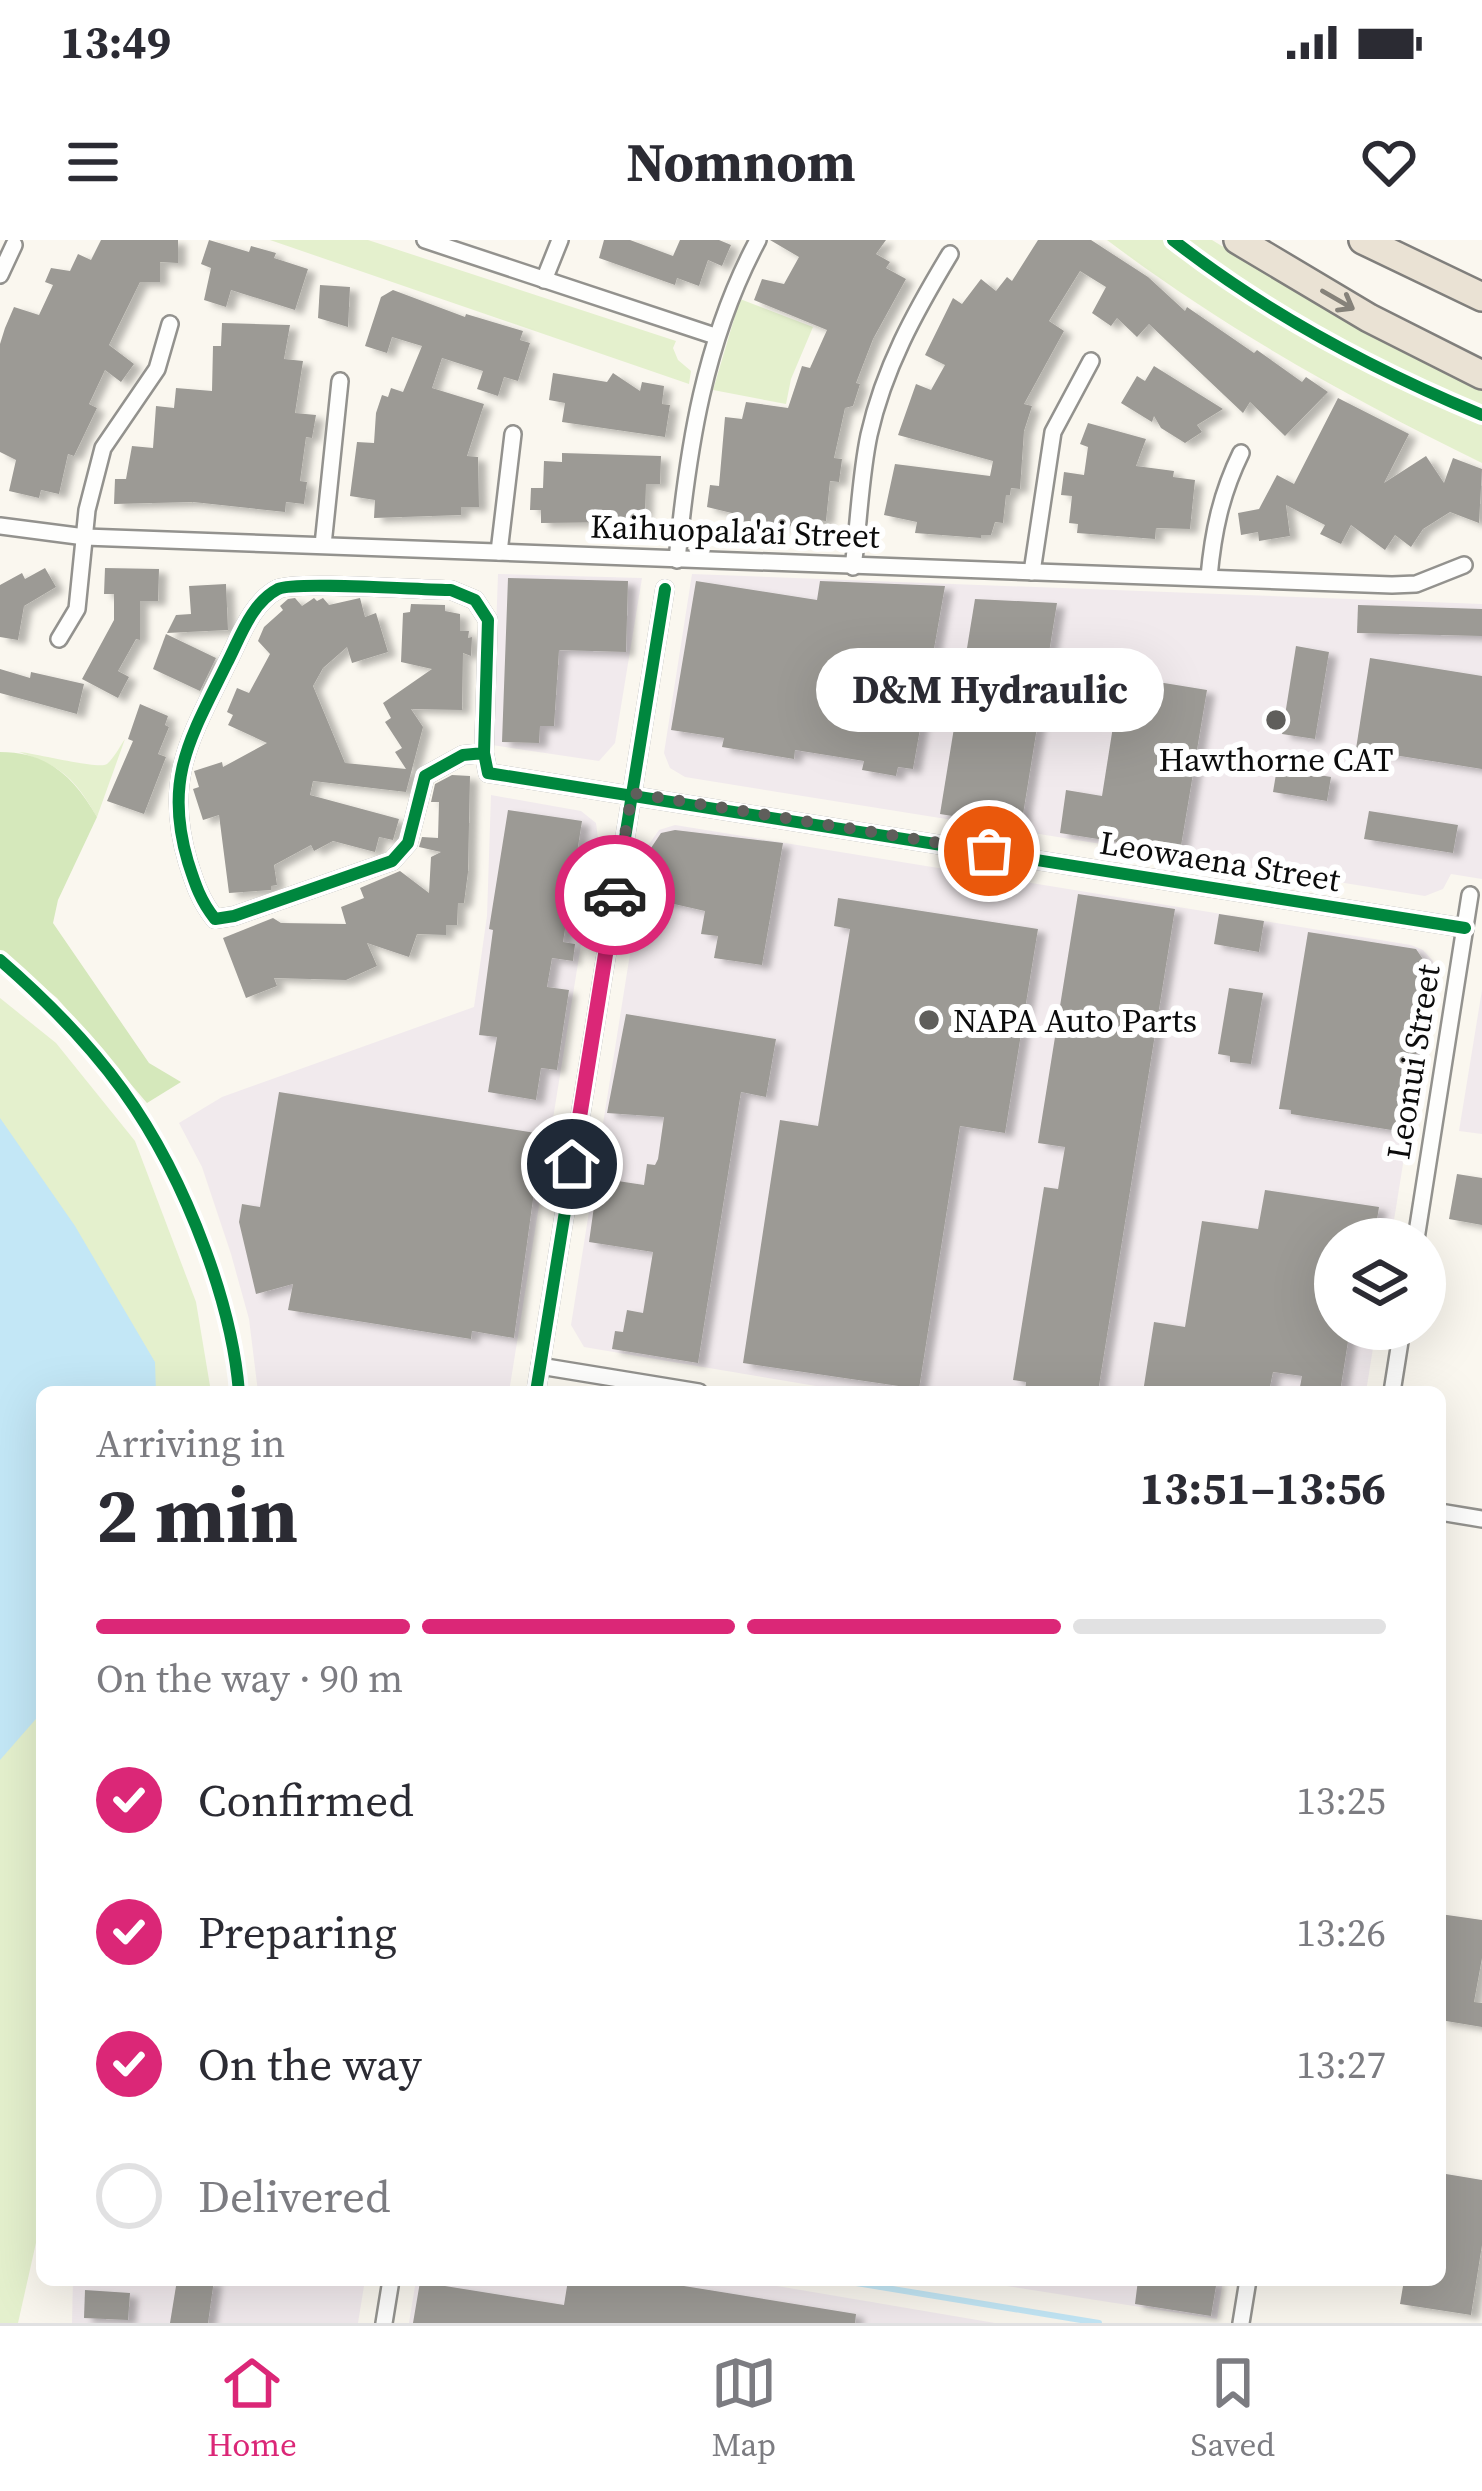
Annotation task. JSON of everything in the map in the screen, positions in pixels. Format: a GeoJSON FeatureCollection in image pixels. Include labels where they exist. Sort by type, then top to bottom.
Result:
{"type":"FeatureCollection","features":[{"type":"Feature","properties":{"kind":"highway"},"geometry":{"type":"LineString","coordinates":[[1238,240],[1369,318],[1482,375]]}},
{"type":"Feature","properties":{"kind":"highway"},"geometry":{"type":"LineString","coordinates":[[1363,240],[1482,297]]}},
{"type":"Feature","properties":{"kind":"street"},"geometry":{"type":"LineString","coordinates":[[424,240],[715,336]]}},
{"type":"Feature","properties":{"kind":"street"},"geometry":{"type":"LineString","coordinates":[[544,280],[560,240]]}},
{"type":"Feature","properties":{"kind":"street"},"geometry":{"type":"LineString","coordinates":[[677,560],[695,413],[715,336],[758,240]]}},
{"type":"Feature","properties":{"kind":"street"},"geometry":{"type":"LineString","coordinates":[[0,275],[14,244]]}},
{"type":"Feature","properties":{"kind":"street"},"geometry":{"type":"LineString","coordinates":[[853,567],[868,438],[885,378],[907,328],[950,254]]}},
{"type":"Feature","properties":{"kind":"street"},"geometry":{"type":"LineString","coordinates":[[58,639],[77,609],[93,476],[103,448],[157,369],[170,324]]}},
{"type":"Feature","properties":{"kind":"street"},"geometry":{"type":"LineString","coordinates":[[1032,572],[1054,432],[1091,361]]}},
{"type":"Feature","properties":{"kind":"street"},"geometry":{"type":"LineString","coordinates":[[323,545],[340,381]]}},
{"type":"Feature","properties":{"kind":"street"},"geometry":{"type":"LineString","coordinates":[[499,551],[513,434]]}},
{"type":"Feature","properties":{"kind":"street"},"geometry":{"type":"LineString","coordinates":[[1209,578],[1223,489],[1241,453]]}},
{"type":"Feature","properties":{"kind":"street","name":"Kaihuopala'ai Street"},"geometry":{"type":"LineString","coordinates":[[0,526],[85,537],[1416,584],[1464,566]]}},
{"type":"Feature","properties":{"kind":"street"},"geometry":{"type":"LineString","coordinates":[[289,585],[452,590],[476,600],[488,620],[484,753],[463,755],[424,776],[408,843],[392,861],[234,916],[215,919],[199,899],[176,803],[178,777],[250,617],[276,590],[289,585]]}},
{"type":"Feature","properties":{"kind":"street"},"geometry":{"type":"LineString","coordinates":[[537,1386],[664,589]]}},
{"type":"Feature","properties":{"kind":"street","name":"Leowaena Street"},"geometry":{"type":"LineString","coordinates":[[484,753],[488,772],[1465,928]]}},
{"type":"Feature","properties":{"kind":"street","name":"Leonui Street"},"geometry":{"type":"LineString","coordinates":[[1419,1218],[1470,895]]}},
{"type":"Feature","properties":{"kind":"street"},"geometry":{"type":"LineString","coordinates":[[1393,1386],[1399,1350]]}},
{"type":"Feature","properties":{"kind":"street"},"geometry":{"type":"LineString","coordinates":[[540,1366],[662,1386]]}},
{"type":"Feature","properties":{"kind":"street"},"geometry":{"type":"LineString","coordinates":[[1446,1513],[1482,1519]]}},
{"type":"Feature","properties":{"kind":"street"},"geometry":{"type":"LineString","coordinates":[[384,2323],[390,2286]]}},
{"type":"Feature","properties":{"kind":"street"},"geometry":{"type":"LineString","coordinates":[[1241,2323],[1247,2286]]}},
{"type":"Feature","properties":{"kind":"shaded area"},"geometry":{"type":"Polygon","coordinates":[[[498,574],[642,578],[615,743],[599,761],[492,745],[498,574]]]}},
{"type":"Feature","properties":{"kind":"shaded area"},"geometry":{"type":"Polygon","coordinates":[[[692,574],[1482,604],[1482,879],[1451,874],[1443,889],[1425,896],[685,777],[670,768],[664,753],[692,574]]]}},
{"type":"Feature","properties":{"kind":"shaded area"},"geometry":{"type":"Polygon","coordinates":[[[491,795],[581,811],[596,823],[598,839],[510,1386],[257,1386],[249,1319],[231,1254],[202,1167],[179,1123],[222,1097],[474,1007],[487,916],[491,795]]]}},
{"type":"Feature","properties":{"kind":"shaded area"},"geometry":{"type":"Polygon","coordinates":[[[675,825],[1423,950],[1434,970],[1394,1218],[1314,1218],[1314,1350],[1373,1350],[1367,1386],[816,1386],[584,1347],[571,1325],[647,847],[659,830],[675,825]]]}},
{"type":"Feature","properties":{"kind":"shaded area"},"geometry":{"type":"Polygon","coordinates":[[[1482,990],[1482,1134],[1459,1131],[1482,990]]]}},
{"type":"Feature","properties":{"kind":"shaded area"},"geometry":{"type":"Polygon","coordinates":[[[73,2286],[364,2286],[358,2323],[72,2323],[73,2286]]]}},
{"type":"Feature","properties":{"kind":"shaded area"},"geometry":{"type":"Polygon","coordinates":[[[415,2286],[777,2286],[995,2323],[409,2323],[415,2286]]]}},
{"type":"Feature","properties":{"kind":"shaded area"},"geometry":{"type":"Polygon","coordinates":[[[1006,2286],[1222,2286],[1217,2319],[1006,2286]]]}},
{"type":"Feature","properties":{"kind":"green space"},"geometry":{"type":"Polygon","coordinates":[[[270,240],[368,240],[676,341],[673,348],[678,360],[691,371],[689,384],[270,240]]]}},
{"type":"Feature","properties":{"kind":"green space"},"geometry":{"type":"Polygon","coordinates":[[[1107,240],[1212,240],[1333,314],[1482,389],[1482,463],[1289,360],[1107,240]]]}},
{"type":"Feature","properties":{"kind":"green space"},"geometry":{"type":"Polygon","coordinates":[[[740,299],[813,327],[786,404],[713,390],[740,299]]]}},
{"type":"Feature","properties":{"kind":"green space"},"geometry":{"type":"Polygon","coordinates":[[[125,739],[97,817],[66,775],[19,752],[102,765],[125,739]]]}},
{"type":"Feature","properties":{"kind":"green space"},"geometry":{"type":"Polygon","coordinates":[[[0,752],[32,757],[58,769],[97,817],[58,900],[53,923],[149,1063],[181,1082],[147,1103],[57,998],[0,951],[0,752]]]}},
{"type":"Feature","properties":{"kind":"green space"},"geometry":{"type":"Polygon","coordinates":[[[0,998],[56,1043],[135,1141],[196,1302],[210,1386],[130,1386],[0,1296],[0,998]]]}},
{"type":"Feature","properties":{"kind":"green space"},"geometry":{"type":"Polygon","coordinates":[[[36,1592],[36,2243],[18,2323],[0,2323],[0,1665],[36,1592]]]}},
{"type":"Feature","properties":{"kind":"water"},"geometry":{"type":"Polygon","coordinates":[[[0,1118],[75,1226],[155,1362],[156,1386],[36,1386],[36,1719],[0,1760],[0,1118]]]}},
{"type":"Feature","properties":{"kind":"building"},"geometry":{"type":"Polygon","coordinates":[[[101,240],[178,240],[178,263],[160,262],[160,282],[140,282],[109,345],[134,364],[121,382],[105,370],[89,404],[97,408],[74,456],[68,454],[59,494],[41,490],[39,498],[9,491],[16,460],[0,452],[0,344],[5,328],[14,307],[39,315],[53,285],[45,282],[51,268],[70,271],[78,254],[91,260],[101,240]]]}},
{"type":"Feature","properties":{"kind":"building"},"geometry":{"type":"Polygon","coordinates":[[[209,240],[249,252],[251,246],[276,253],[274,258],[308,269],[295,310],[231,290],[226,307],[204,300],[211,268],[201,264],[209,240]]]}},
{"type":"Feature","properties":{"kind":"building"},"geometry":{"type":"Polygon","coordinates":[[[604,240],[630,240],[673,256],[680,240],[719,240],[731,245],[722,266],[708,260],[699,286],[677,278],[675,285],[599,258],[604,240]]]}},
{"type":"Feature","properties":{"kind":"building"},"geometry":{"type":"Polygon","coordinates":[[[770,240],[886,240],[876,254],[890,262],[886,268],[906,279],[873,339],[856,383],[860,384],[853,406],[845,408],[834,458],[842,459],[839,482],[830,481],[826,521],[817,520],[816,529],[739,525],[740,515],[707,507],[710,485],[719,486],[725,417],[742,419],[746,402],[788,408],[802,366],[810,368],[827,330],[754,300],[762,279],[784,284],[799,257],[770,240]]]}},
{"type":"Feature","properties":{"kind":"building"},"geometry":{"type":"Polygon","coordinates":[[[1038,240],[1091,240],[1148,277],[1185,311],[1187,307],[1302,382],[1306,377],[1328,392],[1285,436],[1250,402],[1243,413],[1149,324],[1137,337],[1117,318],[1111,326],[1092,313],[1106,287],[1080,271],[1049,321],[1064,331],[1024,404],[1032,406],[1024,431],[1020,489],[1011,488],[1006,495],[1003,523],[995,522],[991,535],[981,538],[915,533],[917,522],[884,515],[895,464],[990,476],[993,461],[898,435],[916,384],[931,390],[945,365],[925,355],[953,298],[962,304],[981,279],[996,291],[1007,277],[1012,281],[1038,240]]]}},
{"type":"Feature","properties":{"kind":"building"},"geometry":{"type":"Polygon","coordinates":[[[320,285],[350,287],[348,327],[318,318],[320,285]]]}},
{"type":"Feature","properties":{"kind":"building"},"geometry":{"type":"Polygon","coordinates":[[[393,290],[465,317],[523,331],[520,340],[530,343],[518,381],[504,377],[498,396],[477,389],[483,371],[442,358],[432,388],[484,404],[467,456],[478,457],[479,507],[461,507],[461,515],[374,518],[375,500],[350,496],[357,442],[374,443],[382,395],[388,397],[391,388],[403,392],[422,346],[392,337],[387,353],[365,346],[381,297],[393,290]]]}},
{"type":"Feature","properties":{"kind":"building"},"geometry":{"type":"Polygon","coordinates":[[[222,323],[290,325],[284,359],[303,361],[295,413],[316,415],[312,438],[306,437],[300,481],[307,482],[304,504],[286,502],[285,512],[193,502],[114,504],[115,479],[126,479],[132,446],[153,448],[156,406],[174,408],[176,388],[212,391],[213,346],[221,346],[222,323]]]}},
{"type":"Feature","properties":{"kind":"building"},"geometry":{"type":"Polygon","coordinates":[[[1154,366],[1223,409],[1197,425],[1202,432],[1185,443],[1161,428],[1154,416],[1152,422],[1121,403],[1137,376],[1145,381],[1154,366]]]}},
{"type":"Feature","properties":{"kind":"building"},"geometry":{"type":"Polygon","coordinates":[[[553,373],[607,382],[613,373],[640,391],[642,382],[664,386],[662,404],[670,405],[665,437],[562,422],[565,403],[549,400],[553,373]]]}},
{"type":"Feature","properties":{"kind":"building"},"geometry":{"type":"Polygon","coordinates":[[[1338,398],[1409,434],[1384,483],[1426,456],[1444,483],[1453,458],[1482,469],[1479,523],[1450,512],[1423,529],[1411,547],[1395,535],[1385,550],[1351,525],[1341,544],[1320,534],[1325,525],[1286,505],[1290,536],[1259,541],[1258,532],[1241,535],[1238,513],[1259,509],[1277,475],[1294,484],[1338,398]]]}},
{"type":"Feature","properties":{"kind":"building"},"geometry":{"type":"Polygon","coordinates":[[[1088,423],[1146,439],[1136,466],[1174,471],[1173,477],[1195,480],[1190,529],[1156,528],[1155,539],[1077,533],[1078,524],[1069,523],[1072,496],[1061,495],[1064,472],[1084,475],[1088,447],[1080,444],[1088,423]]]}},
{"type":"Feature","properties":{"kind":"building"},"geometry":{"type":"Polygon","coordinates":[[[562,453],[661,456],[660,484],[646,484],[645,515],[627,514],[627,522],[541,523],[541,510],[530,510],[531,488],[543,488],[544,461],[562,462],[562,453]]]}},
{"type":"Feature","properties":{"kind":"building"},"geometry":{"type":"Polygon","coordinates":[[[45,568],[56,587],[24,606],[18,640],[0,637],[0,585],[45,568]]]}},
{"type":"Feature","properties":{"kind":"building"},"geometry":{"type":"Polygon","coordinates":[[[105,568],[159,569],[158,601],[140,601],[140,640],[136,639],[118,671],[129,677],[118,698],[82,679],[114,620],[114,594],[104,594],[105,568]]]}},
{"type":"Feature","properties":{"kind":"building"},"geometry":{"type":"Polygon","coordinates":[[[508,578],[628,581],[626,652],[559,650],[554,726],[540,726],[539,743],[502,742],[508,578]]]}},
{"type":"Feature","properties":{"kind":"building"},"geometry":{"type":"Polygon","coordinates":[[[696,581],[817,600],[820,581],[945,586],[913,769],[898,767],[896,776],[862,770],[864,761],[795,750],[794,759],[722,747],[724,738],[671,730],[696,581]]]}},
{"type":"Feature","properties":{"kind":"building"},"geometry":{"type":"Polygon","coordinates":[[[226,584],[228,630],[167,633],[176,615],[191,614],[189,586],[226,584]]]}},
{"type":"Feature","properties":{"kind":"building"},"geometry":{"type":"Polygon","coordinates":[[[295,598],[302,606],[314,598],[323,598],[329,605],[360,598],[365,617],[376,613],[388,652],[352,663],[347,647],[323,668],[313,686],[345,763],[406,769],[395,752],[402,748],[385,722],[391,718],[383,703],[432,669],[401,662],[403,613],[410,612],[411,604],[445,605],[445,611],[460,614],[460,631],[469,631],[468,638],[472,637],[471,656],[463,653],[462,710],[411,709],[423,727],[406,792],[313,781],[310,795],[399,819],[393,840],[379,837],[375,852],[333,841],[314,851],[311,845],[274,865],[277,885],[271,890],[229,893],[219,815],[203,820],[193,789],[199,787],[194,771],[222,762],[223,767],[267,743],[228,725],[233,715],[227,712],[237,688],[249,693],[270,654],[258,641],[264,627],[283,610],[280,606],[295,598]]]}},
{"type":"Feature","properties":{"kind":"building"},"geometry":{"type":"Polygon","coordinates":[[[975,599],[1057,603],[1021,827],[940,814],[975,599]]]}},
{"type":"Feature","properties":{"kind":"building"},"geometry":{"type":"Polygon","coordinates":[[[1358,605],[1482,609],[1482,636],[1357,633],[1358,605]]]}},
{"type":"Feature","properties":{"kind":"building"},"geometry":{"type":"Polygon","coordinates":[[[166,634],[216,658],[200,691],[153,669],[166,634]]]}},
{"type":"Feature","properties":{"kind":"building"},"geometry":{"type":"Polygon","coordinates":[[[1296,646],[1329,652],[1315,739],[1282,734],[1296,646]]]}},
{"type":"Feature","properties":{"kind":"building"},"geometry":{"type":"Polygon","coordinates":[[[1370,658],[1482,676],[1482,769],[1356,749],[1370,658]]]}},
{"type":"Feature","properties":{"kind":"building"},"geometry":{"type":"Polygon","coordinates":[[[0,669],[84,684],[77,714],[0,693],[0,669]]]}},
{"type":"Feature","properties":{"kind":"building"},"geometry":{"type":"Polygon","coordinates":[[[1121,676],[1207,690],[1180,852],[1060,833],[1066,790],[1102,796],[1121,676]]]}},
{"type":"Feature","properties":{"kind":"building"},"geometry":{"type":"Polygon","coordinates":[[[140,704],[168,716],[165,725],[169,727],[158,754],[166,757],[144,814],[107,801],[133,741],[128,739],[140,704]]]}},
{"type":"Feature","properties":{"kind":"building"},"geometry":{"type":"Polygon","coordinates":[[[1277,768],[1331,777],[1327,801],[1273,792],[1277,768]]]}},
{"type":"Feature","properties":{"kind":"building"},"geometry":{"type":"Polygon","coordinates":[[[452,775],[470,776],[468,872],[457,925],[446,925],[446,935],[417,934],[409,957],[367,943],[377,966],[346,980],[274,978],[277,986],[246,998],[223,938],[273,918],[281,923],[346,924],[341,907],[364,898],[360,888],[400,871],[429,893],[431,857],[441,852],[419,847],[422,837],[438,838],[439,802],[431,802],[435,784],[452,775]]]}},
{"type":"Feature","properties":{"kind":"building"},"geometry":{"type":"Polygon","coordinates":[[[508,810],[582,821],[563,942],[575,944],[573,961],[552,958],[547,987],[569,990],[557,1070],[541,1068],[536,1100],[488,1092],[497,1037],[479,1035],[493,930],[489,929],[508,810]]]}},
{"type":"Feature","properties":{"kind":"building"},"geometry":{"type":"Polygon","coordinates":[[[1369,811],[1458,825],[1453,853],[1364,839],[1369,811]]]}},
{"type":"Feature","properties":{"kind":"building"},"geometry":{"type":"Polygon","coordinates":[[[675,830],[783,843],[762,965],[714,958],[718,936],[701,934],[705,911],[643,897],[651,848],[661,833],[675,830]]]}},
{"type":"Feature","properties":{"kind":"building"},"geometry":{"type":"Polygon","coordinates":[[[1078,894],[1175,909],[1099,1386],[1026,1386],[1026,1382],[1013,1380],[1044,1187],[1058,1189],[1065,1147],[1038,1143],[1078,894]]]}},
{"type":"Feature","properties":{"kind":"building"},"geometry":{"type":"Polygon","coordinates":[[[838,898],[1038,929],[1005,1133],[960,1126],[919,1386],[743,1363],[780,1120],[818,1126],[850,929],[834,926],[838,898]]]}},
{"type":"Feature","properties":{"kind":"building"},"geometry":{"type":"Polygon","coordinates":[[[1219,914],[1264,921],[1259,952],[1214,944],[1219,914]]]}},
{"type":"Feature","properties":{"kind":"building"},"geometry":{"type":"Polygon","coordinates":[[[1308,932],[1416,949],[1429,968],[1404,1132],[1279,1109],[1308,932]]]}},
{"type":"Feature","properties":{"kind":"building"},"geometry":{"type":"Polygon","coordinates":[[[1229,988],[1263,993],[1251,1064],[1230,1062],[1230,1056],[1218,1054],[1229,988]]]}},
{"type":"Feature","properties":{"kind":"building"},"geometry":{"type":"Polygon","coordinates":[[[626,1014],[776,1039],[766,1097],[741,1092],[698,1363],[612,1349],[615,1331],[623,1332],[627,1310],[643,1313],[653,1252],[589,1242],[598,1178],[644,1185],[647,1164],[655,1165],[658,1159],[664,1117],[607,1113],[626,1014]]]}},
{"type":"Feature","properties":{"kind":"building"},"geometry":{"type":"Polygon","coordinates":[[[279,1092],[542,1134],[514,1338],[472,1331],[471,1339],[288,1310],[293,1284],[256,1294],[239,1222],[242,1204],[260,1207],[279,1092]]]}},
{"type":"Feature","properties":{"kind":"building"},"geometry":{"type":"Polygon","coordinates":[[[1457,1174],[1482,1178],[1482,1225],[1449,1219],[1457,1174]]]}},
{"type":"Feature","properties":{"kind":"building"},"geometry":{"type":"Polygon","coordinates":[[[1265,1190],[1379,1207],[1377,1218],[1314,1218],[1314,1350],[1347,1350],[1341,1386],[1300,1386],[1302,1376],[1273,1372],[1270,1386],[1144,1386],[1154,1322],[1185,1327],[1202,1221],[1258,1229],[1265,1190]]]}},
{"type":"Feature","properties":{"kind":"building"},"geometry":{"type":"Polygon","coordinates":[[[1446,1915],[1482,1920],[1482,1958],[1474,2002],[1482,2003],[1482,2027],[1446,2021],[1446,1915]]]}},
{"type":"Feature","properties":{"kind":"building"},"geometry":{"type":"Polygon","coordinates":[[[1446,2174],[1482,2180],[1482,2245],[1471,2315],[1400,2304],[1403,2286],[1446,2286],[1446,2174]]]}},
{"type":"Feature","properties":{"kind":"building"},"geometry":{"type":"Polygon","coordinates":[[[176,2286],[213,2286],[208,2323],[170,2323],[176,2286]]]}},
{"type":"Feature","properties":{"kind":"building"},"geometry":{"type":"Polygon","coordinates":[[[419,2286],[564,2305],[567,2286],[684,2286],[856,2314],[855,2323],[413,2323],[419,2286]]]}},
{"type":"Feature","properties":{"kind":"building"},"geometry":{"type":"Polygon","coordinates":[[[1137,2286],[1216,2286],[1211,2316],[1135,2304],[1137,2286]]]}},
{"type":"Feature","properties":{"kind":"building"},"geometry":{"type":"Polygon","coordinates":[[[85,2290],[130,2293],[128,2320],[84,2318],[85,2290]]]}},
{"type":"Feature","properties":{"kind":"waterway"},"geometry":{"type":"LineString","coordinates":[[874,2286],[1099,2323]]}},
{"type":"Feature","properties":{"kind":"cycle path"},"geometry":{"type":"LineString","coordinates":[[1173,240],[1322,338],[1482,415]]}},
{"type":"Feature","properties":{"kind":"cycle path"},"geometry":{"type":"LineString","coordinates":[[484,753],[463,755],[425,776],[408,843],[392,861],[234,916],[215,919],[202,898],[188,862],[178,806],[192,736],[260,603],[278,589],[333,586],[451,590],[475,600],[488,620],[484,753],[488,773],[1465,928]]}},
{"type":"Feature","properties":{"kind":"cycle path"},"geometry":{"type":"LineString","coordinates":[[537,1386],[665,589]]}},
{"type":"Feature","properties":{"kind":"cycle path"},"geometry":{"type":"LineString","coordinates":[[0,960],[97,1057],[168,1163],[217,1284],[238,1386]]}},
{"type":"Feature","properties":{"kind":"way so far"},"geometry":{"type":"LineString","coordinates":[[615,895],[632,793],[989,851]]}},
{"type":"Feature","properties":{"kind":"place","name":"Hawthorne CAT"},"geometry":{"type":"Point","coordinates":[1276,720]}},
{"type":"Feature","properties":{"kind":"place","name":"D&M Hydraulic"},"geometry":{"type":"Point","coordinates":[989,851]}},
{"type":"Feature","properties":{"kind":"place","name":"NAPA Auto Parts"},"geometry":{"type":"Point","coordinates":[929,1020]}},
{"type":"Feature","properties":{"kind":"route"},"geometry":{"type":"LineString","coordinates":[[572,1164],[615,895]]}}]}
